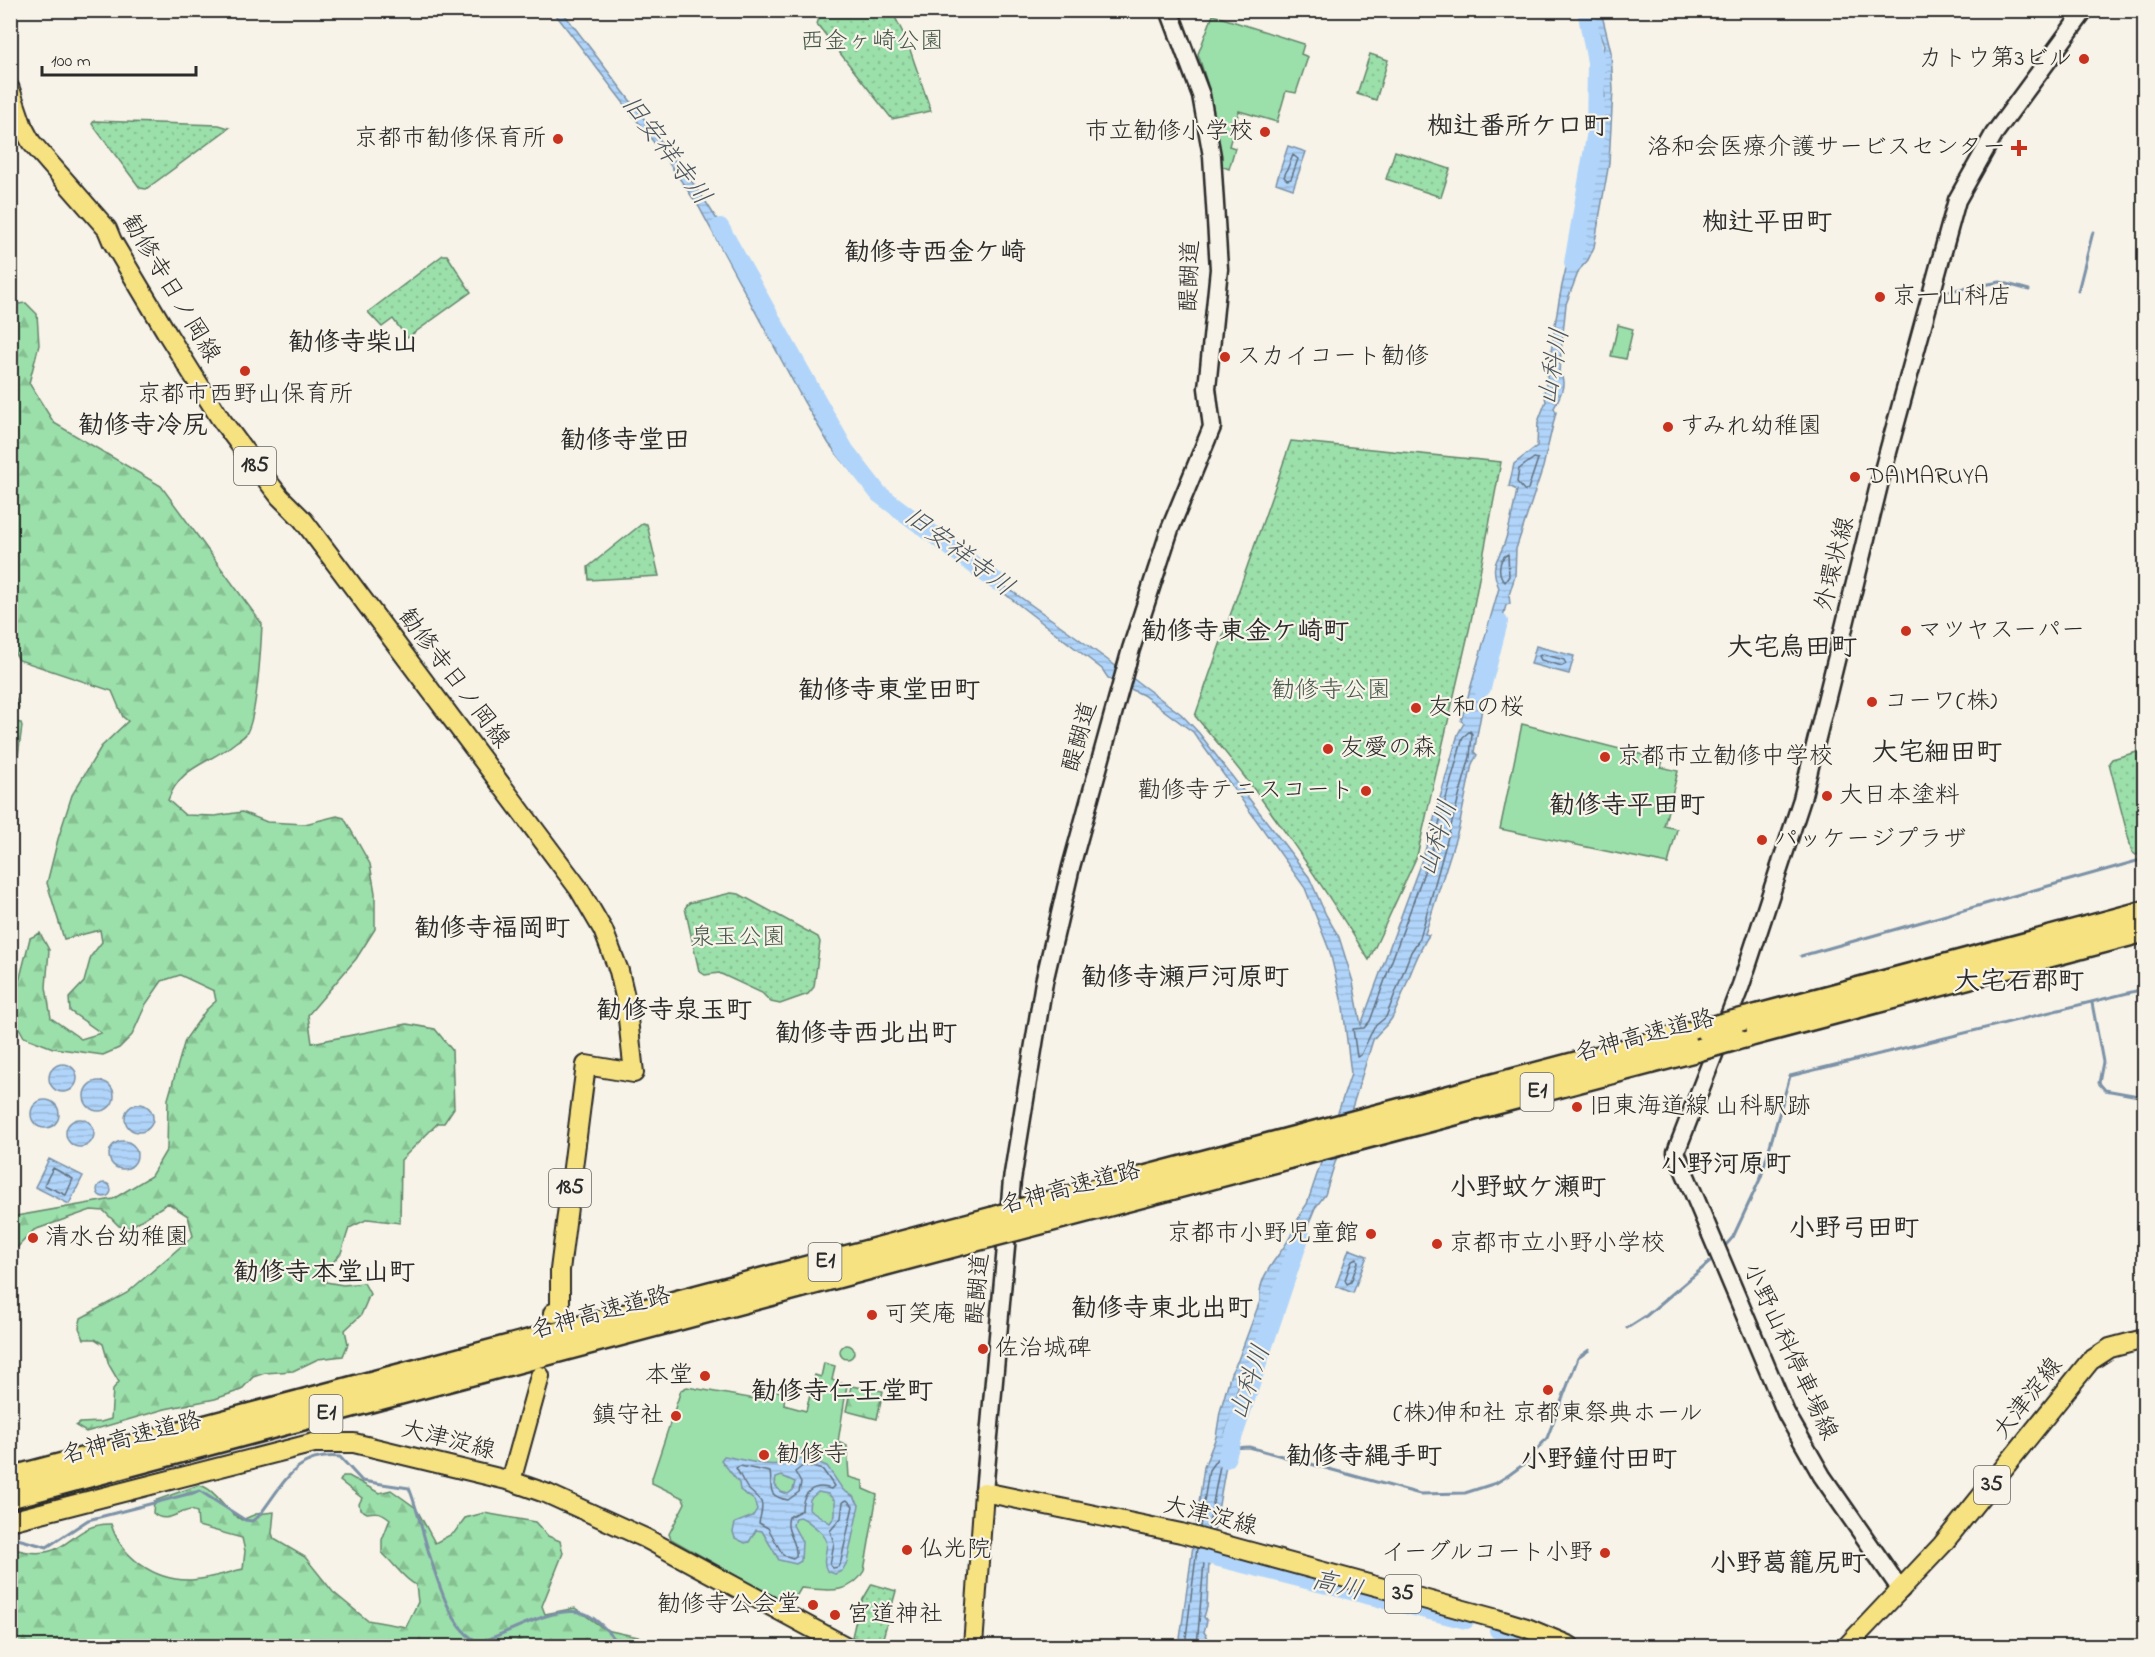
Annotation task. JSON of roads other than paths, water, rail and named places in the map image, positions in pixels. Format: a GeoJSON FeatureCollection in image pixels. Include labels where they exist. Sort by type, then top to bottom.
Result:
{"type":"FeatureCollection","features":[{"type":"Feature","properties":{"kind":"highway","name":"名神高速道路"},"geometry":{"type":"LineString","coordinates":[[1019,1220],[1292,1138],[2145,912]]}},
{"type":"Feature","properties":{"kind":"highway","name":"名神高速道路"},"geometry":{"type":"LineString","coordinates":[[10,1497],[649,1319],[992,1227],[1284,1159],[2145,931]]}},
{"type":"Feature","properties":{"kind":"highway","name":"名神高速道路"},"geometry":{"type":"LineString","coordinates":[[10,1478],[649,1319]]}},
{"type":"Feature","properties":{"kind":"main road","name":"醍醐道"},"geometry":{"type":"LineString","coordinates":[[984,1492],[1012,1180],[1041,1005],[1071,867],[1127,662],[1170,529],[1212,427],[1207,388],[1219,269],[1212,156],[1201,95],[1169,10]]}},
{"type":"Feature","properties":{"kind":"main road","name":"外環状線"},"geometry":{"type":"LineString","coordinates":[[1676,1152],[1741,985],[1802,799],[1879,485],[1958,200],[1995,134],[2085,10]]}},
{"type":"Feature","properties":{"kind":"main road","name":"勧修寺日ノ岡線"},"geometry":{"type":"LineString","coordinates":[[10,89],[31,142],[107,229],[136,282],[220,418],[280,497],[303,520],[340,568],[555,856],[590,906],[608,942],[626,1000],[634,1073],[586,1065],[560,1270],[562,1300],[560,1311],[553,1313]]}},
{"type":"Feature","properties":{"kind":"main road","name":"小野山科停車場線"},"geometry":{"type":"LineString","coordinates":[[1676,1152],[1786,1413],[1822,1476],[1901,1590]]}},
{"type":"Feature","properties":{"kind":"main road","name":"大津淀線"},"geometry":{"type":"LineString","coordinates":[[1847,1647],[1901,1590],[1979,1500],[2090,1361],[2110,1348],[2145,1339]]}},
{"type":"Feature","properties":{"kind":"main road"},"geometry":{"type":"LineString","coordinates":[[512,1481],[540,1376]]}},
{"type":"Feature","properties":{"kind":"main road","name":"大津淀線"},"geometry":{"type":"LineString","coordinates":[[10,1521],[314,1443],[337,1441],[354,1443],[512,1481],[625,1528],[845,1647]]}},
{"type":"Feature","properties":{"kind":"main road","name":"大津淀線"},"geometry":{"type":"LineString","coordinates":[[984,1492],[1181,1533],[1234,1547],[1497,1619],[1527,1628],[1570,1647]]}},
{"type":"Feature","properties":{"kind":"main road"},"geometry":{"type":"LineString","coordinates":[[973,1647],[984,1492]]}},
{"type":"Feature","properties":{"kind":"water"},"geometry":{"type":"Polygon","coordinates":[[[553,11],[562,11],[699,191],[728,237],[736,263],[758,295],[763,312],[820,415],[850,460],[889,504],[1181,714],[1199,733],[1309,877],[1339,937],[1353,982],[1361,1025],[1425,851],[1458,734],[1464,723],[1461,721],[1499,588],[1495,566],[1504,546],[1517,490],[1509,486],[1514,464],[1537,446],[1538,422],[1546,401],[1544,393],[1563,281],[1571,252],[1591,201],[1592,174],[1587,161],[1601,139],[1592,115],[1605,97],[1600,61],[1604,46],[1591,11],[1601,11],[1611,52],[1613,90],[1609,163],[1594,247],[1588,260],[1579,270],[1566,304],[1559,372],[1563,385],[1554,408],[1556,412],[1543,467],[1516,549],[1515,576],[1509,595],[1510,604],[1506,605],[1498,636],[1490,652],[1489,671],[1474,752],[1477,755],[1472,764],[1459,827],[1425,934],[1429,935],[1418,955],[1392,1018],[1373,1040],[1325,1195],[1315,1208],[1296,1254],[1280,1281],[1250,1371],[1239,1382],[1236,1397],[1239,1397],[1225,1434],[1228,1439],[1233,1437],[1235,1447],[1228,1454],[1209,1561],[1207,1607],[1204,1617],[1207,1621],[1204,1632],[1208,1638],[1207,1642],[1203,1642],[1203,1646],[1179,1646],[1204,1467],[1216,1437],[1220,1412],[1231,1373],[1260,1301],[1262,1283],[1307,1204],[1351,1074],[1343,1007],[1330,952],[1305,888],[1193,732],[1143,695],[1108,678],[1102,669],[1005,594],[920,534],[875,498],[849,469],[829,444],[804,402],[699,207],[662,153],[553,11]]]}},
{"type":"Feature","properties":{"kind":"water"},"geometry":{"type":"Polygon","coordinates":[[[1288,146],[1306,152],[1293,189],[1276,183],[1288,146]]]}},
{"type":"Feature","properties":{"kind":"water"},"geometry":{"type":"Polygon","coordinates":[[[1536,646],[1574,656],[1569,674],[1531,664],[1536,646]]]}},
{"type":"Feature","properties":{"kind":"water"},"geometry":{"type":"Polygon","coordinates":[[[63,1064],[73,1068],[77,1078],[73,1088],[63,1092],[53,1088],[49,1078],[53,1068],[63,1064]]]}},
{"type":"Feature","properties":{"kind":"water"},"geometry":{"type":"Polygon","coordinates":[[[99,1081],[105,1082],[113,1090],[113,1102],[105,1110],[99,1111],[93,1110],[85,1102],[84,1096],[85,1090],[93,1082],[99,1081]]]}},
{"type":"Feature","properties":{"kind":"water"},"geometry":{"type":"Polygon","coordinates":[[[45,1100],[55,1104],[59,1114],[55,1124],[45,1128],[35,1124],[31,1114],[35,1104],[45,1100]]]}},
{"type":"Feature","properties":{"kind":"water"},"geometry":{"type":"Polygon","coordinates":[[[139,1104],[149,1108],[153,1118],[149,1128],[139,1132],[129,1128],[125,1118],[129,1108],[139,1104]]]}},
{"type":"Feature","properties":{"kind":"water"},"geometry":{"type":"Polygon","coordinates":[[[80,1119],[90,1123],[94,1133],[90,1143],[80,1147],[70,1143],[66,1133],[70,1123],[80,1119]]]}},
{"type":"Feature","properties":{"kind":"water"},"geometry":{"type":"Polygon","coordinates":[[[123,1141],[133,1145],[137,1155],[133,1165],[123,1169],[113,1165],[109,1155],[113,1145],[123,1141]]]}},
{"type":"Feature","properties":{"kind":"water"},"geometry":{"type":"Polygon","coordinates":[[[49,1159],[83,1176],[69,1204],[35,1187],[49,1159]]]}},
{"type":"Feature","properties":{"kind":"water"},"geometry":{"type":"Polygon","coordinates":[[[104,1183],[109,1185],[111,1190],[109,1195],[104,1197],[99,1195],[97,1190],[99,1185],[104,1183]]]}},
{"type":"Feature","properties":{"kind":"water"},"geometry":{"type":"Polygon","coordinates":[[[1349,1249],[1367,1256],[1353,1293],[1336,1286],[1349,1249]]]}},
{"type":"Feature","properties":{"kind":"water"},"geometry":{"type":"Polygon","coordinates":[[[724,1456],[756,1463],[784,1464],[805,1457],[827,1466],[843,1490],[854,1497],[859,1505],[847,1562],[842,1571],[835,1574],[827,1571],[825,1565],[826,1539],[816,1528],[800,1517],[795,1518],[793,1525],[802,1542],[801,1561],[796,1564],[779,1560],[762,1531],[756,1530],[749,1542],[745,1543],[735,1538],[733,1532],[735,1523],[753,1516],[757,1509],[754,1500],[740,1490],[739,1483],[721,1460],[724,1456]],[[782,1476],[776,1478],[775,1485],[781,1492],[788,1494],[793,1490],[795,1482],[782,1476]],[[818,1492],[810,1499],[809,1509],[830,1523],[835,1516],[835,1501],[828,1494],[818,1492]]]}},
{"type":"Feature","properties":{"kind":"waterway"},"geometry":{"type":"LineString","coordinates":[[10,17],[16,10]]}},
{"type":"Feature","properties":{"kind":"waterway","name":"山科川"},"geometry":{"type":"LineString","coordinates":[[1573,263],[1595,137],[1596,62],[1586,10]]}},
{"type":"Feature","properties":{"kind":"waterway","name":"旧安祥寺川"},"geometry":{"type":"LineString","coordinates":[[720,227],[845,450],[879,494],[997,582]]}},
{"type":"Feature","properties":{"kind":"waterway"},"geometry":{"type":"LineString","coordinates":[[2078,291],[2093,232]]}},
{"type":"Feature","properties":{"kind":"waterway"},"geometry":{"type":"LineString","coordinates":[[1949,291],[2000,282],[2029,290]]}},
{"type":"Feature","properties":{"kind":"waterway","name":"山科川"},"geometry":{"type":"LineString","coordinates":[[1482,688],[1499,622]]}},
{"type":"Feature","properties":{"kind":"waterway"},"geometry":{"type":"LineString","coordinates":[[1801,956],[2144,859]]}},
{"type":"Feature","properties":{"kind":"waterway"},"geometry":{"type":"LineString","coordinates":[[1725,1246],[1733,1237],[1761,1177],[1790,1076],[2144,989]]}},
{"type":"Feature","properties":{"kind":"waterway"},"geometry":{"type":"LineString","coordinates":[[2092,1003],[2103,1062],[2099,1083],[2105,1090],[2144,1097]]}},
{"type":"Feature","properties":{"kind":"waterway","name":"山科川"},"geometry":{"type":"LineString","coordinates":[[1226,1459],[1301,1235]]}},
{"type":"Feature","properties":{"kind":"waterway"},"geometry":{"type":"LineString","coordinates":[[1627,1328],[1646,1316],[1711,1261]]}},
{"type":"Feature","properties":{"kind":"waterway"},"geometry":{"type":"LineString","coordinates":[[1232,1448],[1249,1447],[1420,1494],[1465,1493],[1496,1483],[1509,1475],[1524,1464],[1547,1438],[1578,1358],[1589,1350]]}},
{"type":"Feature","properties":{"kind":"waterway"},"geometry":{"type":"LineString","coordinates":[[10,1537],[47,1547],[88,1520],[200,1491],[245,1520],[252,1521],[258,1517],[283,1483],[300,1466],[324,1457],[340,1457],[362,1481],[409,1488],[445,1599],[455,1619],[467,1634],[481,1642],[545,1616],[571,1612],[589,1615],[622,1646]]}},
{"type":"Feature","properties":{"kind":"waterway","name":"高川"},"geometry":{"type":"LineString","coordinates":[[1207,1555],[1466,1620]]}},
{"type":"Feature","properties":{"kind":"waterway","name":"高川"},"geometry":{"type":"LineString","coordinates":[[1498,1630],[1546,1646]]}},
{"type":"Feature","properties":{"kind":"place","name":"カトウ第3ビル"},"geometry":{"type":"Point","coordinates":[2084,59]}},
{"type":"Feature","properties":{"kind":"place","name":"市立勧修小学校"},"geometry":{"type":"Point","coordinates":[1265,132]}},
{"type":"Feature","properties":{"kind":"place","name":"京都市勧修保育所"},"geometry":{"type":"Point","coordinates":[558,139]}},
{"type":"Feature","properties":{"kind":"place","name":"洛和会医療介護サービスセンター"},"geometry":{"type":"Point","coordinates":[2019,148]}},
{"type":"Feature","properties":{"kind":"place","name":"京一山科店"},"geometry":{"type":"Point","coordinates":[1880,297]}},
{"type":"Feature","properties":{"kind":"place","name":"スカイコート勧修"},"geometry":{"type":"Point","coordinates":[1225,357]}},
{"type":"Feature","properties":{"kind":"place","name":"京都市西野山保育所"},"geometry":{"type":"Point","coordinates":[245,371]}},
{"type":"Feature","properties":{"kind":"place","name":"すみれ幼稚園"},"geometry":{"type":"Point","coordinates":[1668,427]}},
{"type":"Feature","properties":{"kind":"place","name":"DAIMARUYA"},"geometry":{"type":"Point","coordinates":[1855,477]}},
{"type":"Feature","properties":{"kind":"place","name":"マツヤスーパー"},"geometry":{"type":"Point","coordinates":[1906,631]}},
{"type":"Feature","properties":{"kind":"place","name":"コーワ(株)"},"geometry":{"type":"Point","coordinates":[1872,702]}},
{"type":"Feature","properties":{"kind":"place","name":"友和の桜"},"geometry":{"type":"Point","coordinates":[1416,708]}},
{"type":"Feature","properties":{"kind":"place","name":"友愛の森"},"geometry":{"type":"Point","coordinates":[1328,749]}},
{"type":"Feature","properties":{"kind":"place","name":"京都市立勧修中学校"},"geometry":{"type":"Point","coordinates":[1605,757]}},
{"type":"Feature","properties":{"kind":"place","name":"勸修寺テニスコート"},"geometry":{"type":"Point","coordinates":[1366,791]}},
{"type":"Feature","properties":{"kind":"place","name":"大日本塗料"},"geometry":{"type":"Point","coordinates":[1827,796]}},
{"type":"Feature","properties":{"kind":"place","name":"パッケージプラザ"},"geometry":{"type":"Point","coordinates":[1762,840]}},
{"type":"Feature","properties":{"kind":"place","name":"旧東海道線 山科駅跡"},"geometry":{"type":"Point","coordinates":[1577,1107]}},
{"type":"Feature","properties":{"kind":"place","name":"京都市小野児童館"},"geometry":{"type":"Point","coordinates":[1371,1234]}},
{"type":"Feature","properties":{"kind":"place","name":"清水台幼稚園"},"geometry":{"type":"Point","coordinates":[33,1238]}},
{"type":"Feature","properties":{"kind":"place","name":"京都市立小野小学校"},"geometry":{"type":"Point","coordinates":[1437,1244]}},
{"type":"Feature","properties":{"kind":"place","name":"可笑庵"},"geometry":{"type":"Point","coordinates":[872,1315]}},
{"type":"Feature","properties":{"kind":"place","name":"佐治城碑"},"geometry":{"type":"Point","coordinates":[983,1349]}},
{"type":"Feature","properties":{"kind":"place","name":"本堂"},"geometry":{"type":"Point","coordinates":[705,1376]}},
{"type":"Feature","properties":{"kind":"place","name":"(株)伸和社 京都東祭典ホール"},"geometry":{"type":"Point","coordinates":[1548,1390]}},
{"type":"Feature","properties":{"kind":"place","name":"鎮守社"},"geometry":{"type":"Point","coordinates":[676,1416]}},
{"type":"Feature","properties":{"kind":"place","name":"勧修寺"},"geometry":{"type":"Point","coordinates":[764,1455]}},
{"type":"Feature","properties":{"kind":"place","name":"仏光院"},"geometry":{"type":"Point","coordinates":[907,1550]}},
{"type":"Feature","properties":{"kind":"place","name":"イーグルコート小野"},"geometry":{"type":"Point","coordinates":[1605,1553]}},
{"type":"Feature","properties":{"kind":"place","name":"勧修寺公会堂"},"geometry":{"type":"Point","coordinates":[813,1605]}},
{"type":"Feature","properties":{"kind":"place","name":"宮道神社"},"geometry":{"type":"Point","coordinates":[835,1615]}},
{"type":"Feature","properties":{"kind":"district","name":"椥辻番所ケ口町"},"geometry":{"type":"Point","coordinates":[1518,128]}},
{"type":"Feature","properties":{"kind":"district","name":"椥辻平田町"},"geometry":{"type":"Point","coordinates":[1767,224]}},
{"type":"Feature","properties":{"kind":"district","name":"勧修寺西金ケ崎"},"geometry":{"type":"Point","coordinates":[935,254]}},
{"type":"Feature","properties":{"kind":"district","name":"勧修寺柴山"},"geometry":{"type":"Point","coordinates":[353,344]}},
{"type":"Feature","properties":{"kind":"district","name":"勧修寺冷尻"},"geometry":{"type":"Point","coordinates":[143,427]}},
{"type":"Feature","properties":{"kind":"district","name":"勧修寺堂田"},"geometry":{"type":"Point","coordinates":[625,442]}},
{"type":"Feature","properties":{"kind":"district","name":"勧修寺東金ケ崎町"},"geometry":{"type":"Point","coordinates":[1245,633]}},
{"type":"Feature","properties":{"kind":"district","name":"大宅烏田町"},"geometry":{"type":"Point","coordinates":[1792,649]}},
{"type":"Feature","properties":{"kind":"district","name":"勧修寺東堂田町"},"geometry":{"type":"Point","coordinates":[889,692]}},
{"type":"Feature","properties":{"kind":"district","name":"大宅細田町"},"geometry":{"type":"Point","coordinates":[1937,754]}},
{"type":"Feature","properties":{"kind":"district","name":"勧修寺平田町"},"geometry":{"type":"Point","coordinates":[1627,807]}},
{"type":"Feature","properties":{"kind":"district","name":"勧修寺福岡町"},"geometry":{"type":"Point","coordinates":[492,930]}},
{"type":"Feature","properties":{"kind":"district","name":"勧修寺瀬戸河原町"},"geometry":{"type":"Point","coordinates":[1185,979]}},
{"type":"Feature","properties":{"kind":"district","name":"大宅石郡町"},"geometry":{"type":"Point","coordinates":[2019,983]}},
{"type":"Feature","properties":{"kind":"district","name":"勧修寺泉玉町"},"geometry":{"type":"Point","coordinates":[674,1012]}},
{"type":"Feature","properties":{"kind":"district","name":"勧修寺西北出町"},"geometry":{"type":"Point","coordinates":[866,1035]}},
{"type":"Feature","properties":{"kind":"district","name":"小野河原町"},"geometry":{"type":"Point","coordinates":[1726,1166]}},
{"type":"Feature","properties":{"kind":"district","name":"小野蚊ケ瀬町"},"geometry":{"type":"Point","coordinates":[1528,1189]}},
{"type":"Feature","properties":{"kind":"district","name":"小野弓田町"},"geometry":{"type":"Point","coordinates":[1854,1230]}},
{"type":"Feature","properties":{"kind":"district","name":"勧修寺本堂山町"},"geometry":{"type":"Point","coordinates":[324,1274]}},
{"type":"Feature","properties":{"kind":"district","name":"勧修寺東北出町"},"geometry":{"type":"Point","coordinates":[1162,1310]}},
{"type":"Feature","properties":{"kind":"district","name":"勧修寺仁王堂町"},"geometry":{"type":"Point","coordinates":[842,1393]}},
{"type":"Feature","properties":{"kind":"district","name":"勧修寺縄手町"},"geometry":{"type":"Point","coordinates":[1364,1458]}},
{"type":"Feature","properties":{"kind":"district","name":"小野鐘付田町"},"geometry":{"type":"Point","coordinates":[1599,1461]}},
{"type":"Feature","properties":{"kind":"district","name":"小野葛籠尻町"},"geometry":{"type":"Point","coordinates":[1788,1565]}},
{"type":"Feature","properties":{"kind":"park label","name":"西金ヶ崎公園"},"geometry":{"type":"Point","coordinates":[872,42]}},
{"type":"Feature","properties":{"kind":"park label","name":"勧修寺公園"},"geometry":{"type":"Point","coordinates":[1331,691]}},
{"type":"Feature","properties":{"kind":"park label","name":"泉玉公園"},"geometry":{"type":"Point","coordinates":[738,938]}}]}
